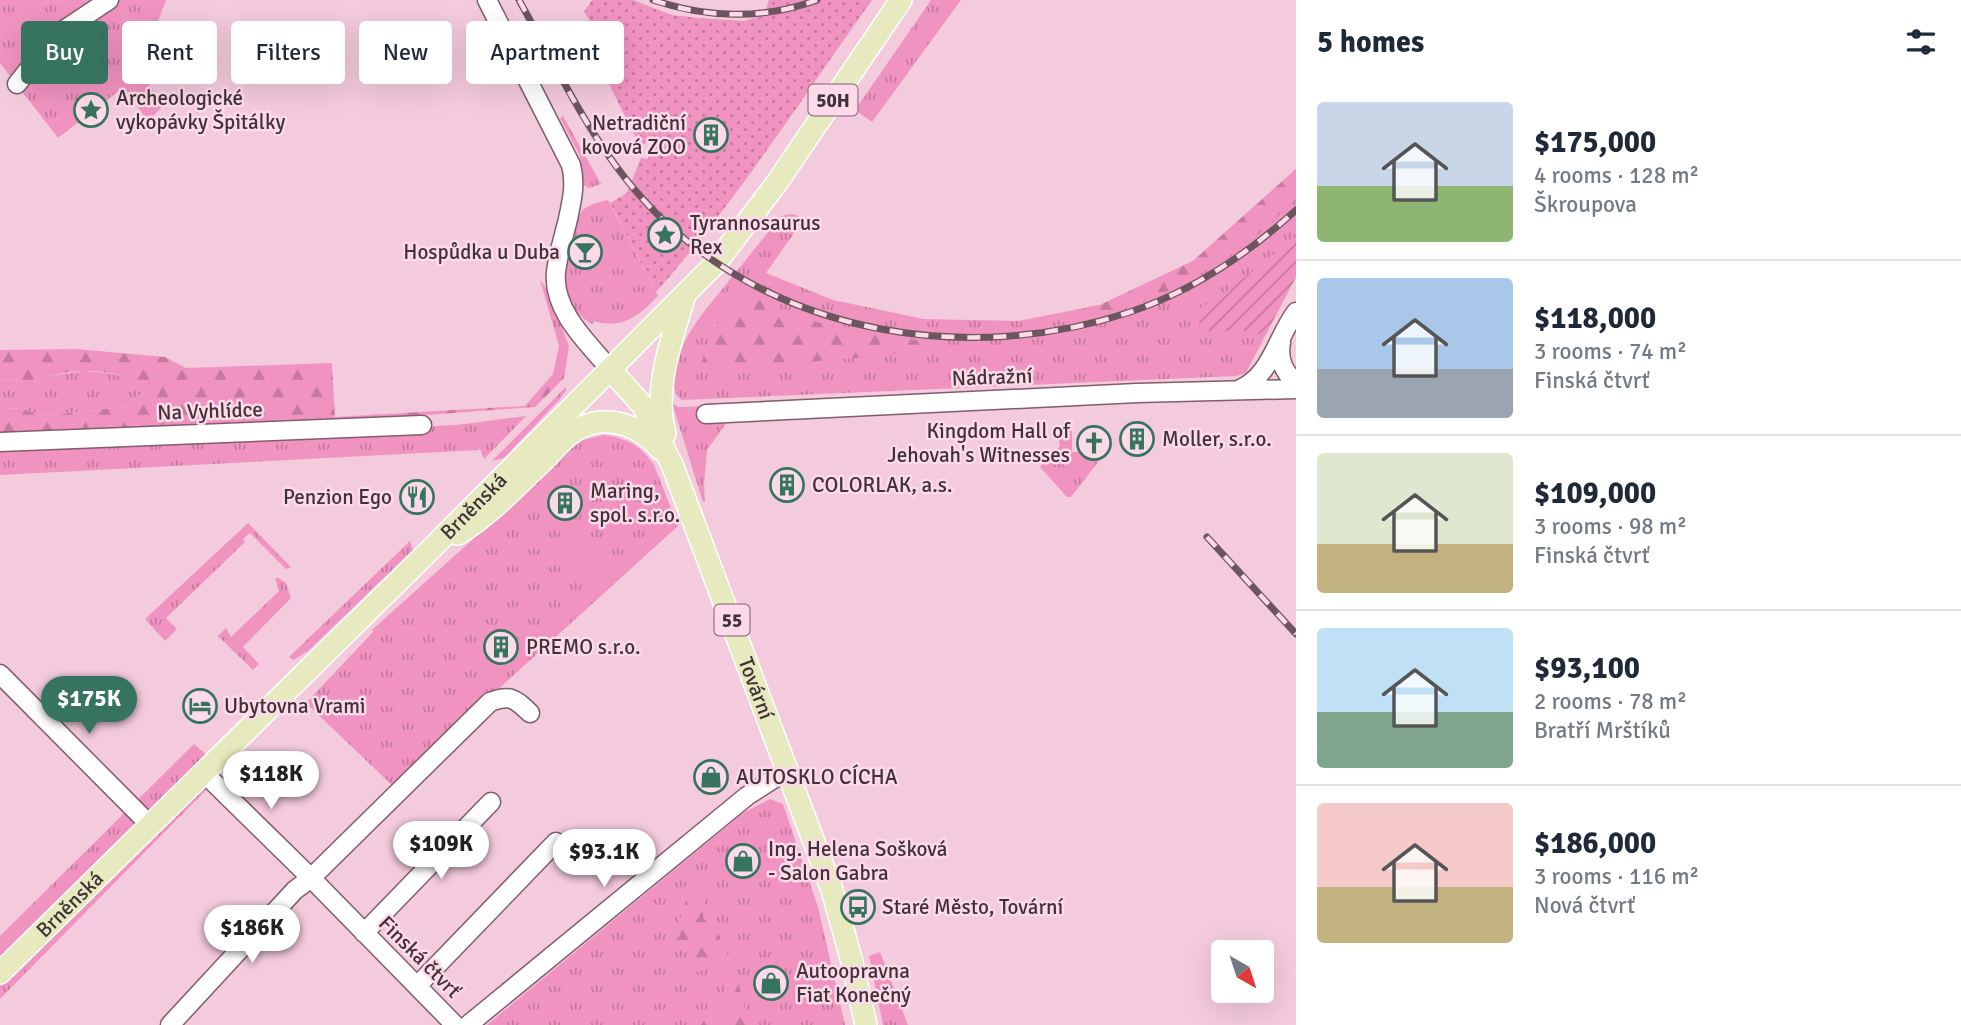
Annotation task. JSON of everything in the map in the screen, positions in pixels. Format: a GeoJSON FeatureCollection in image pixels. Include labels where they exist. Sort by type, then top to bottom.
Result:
{"type":"FeatureCollection","features":[{"type":"Feature","properties":{"kind":"main road","name":"Brněnská"},"geometry":{"type":"LineString","coordinates":[[0,973],[427,553],[716,262],[776,184],[901,0]]}},
{"type":"Feature","properties":{"kind":"main road","name":"55"},"geometry":{"type":"LineString","coordinates":[[673,467],[663,428],[661,404],[664,365],[685,295]]}},
{"type":"Feature","properties":{"kind":"main road","name":"Tovární"},"geometry":{"type":"LineString","coordinates":[[610,369],[643,406],[673,467],[832,890],[866,1025]]}},
{"type":"Feature","properties":{"kind":"main road","name":"55"},"geometry":{"type":"LineString","coordinates":[[427,553],[474,525],[568,436],[589,425],[615,423],[635,429],[652,441],[673,467]]}},
{"type":"Feature","properties":{"kind":"street"},"geometry":{"type":"LineString","coordinates":[[17,84],[55,36],[109,0]]}},
{"type":"Feature","properties":{"kind":"street"},"geometry":{"type":"LineString","coordinates":[[487,0],[571,165],[575,190],[556,270],[558,291],[569,318],[610,369]]}},
{"type":"Feature","properties":{"kind":"street"},"geometry":{"type":"LineString","coordinates":[[1239,390],[1252,384],[1261,374],[1296,312]]}},
{"type":"Feature","properties":{"kind":"street"},"geometry":{"type":"LineString","coordinates":[[1281,338],[1280,358],[1286,372],[1296,383]]}},
{"type":"Feature","properties":{"kind":"street","name":"Nádražní"},"geometry":{"type":"LineString","coordinates":[[706,414],[1296,389]]}},
{"type":"Feature","properties":{"kind":"street","name":"Na Vyhlídce"},"geometry":{"type":"LineString","coordinates":[[0,442],[422,425]]}},
{"type":"Feature","properties":{"kind":"street"},"geometry":{"type":"LineString","coordinates":[[0,674],[150,825]]}},
{"type":"Feature","properties":{"kind":"street"},"geometry":{"type":"LineString","coordinates":[[170,1025],[295,890],[312,878],[490,702],[503,697],[510,698],[530,713]]}},
{"type":"Feature","properties":{"kind":"street","name":"Finská čtvrť"},"geometry":{"type":"LineString","coordinates":[[203,772],[312,878],[455,1025]]}},
{"type":"Feature","properties":{"kind":"street"},"geometry":{"type":"LineString","coordinates":[[468,1025],[747,796],[775,778],[790,773]]}},
{"type":"Feature","properties":{"kind":"street"},"geometry":{"type":"LineString","coordinates":[[364,933],[491,802]]}},
{"type":"Feature","properties":{"kind":"street"},"geometry":{"type":"LineString","coordinates":[[418,985],[556,842]]}},
{"type":"Feature","properties":{"kind":"green space"},"geometry":{"type":"Polygon","coordinates":[[[0,0],[166,0],[158,21],[122,21],[122,84],[148,84],[164,104],[148,122],[124,87],[58,138],[0,63],[0,0]]]}},
{"type":"Feature","properties":{"kind":"green space"},"geometry":{"type":"Polygon","coordinates":[[[592,0],[633,0],[672,15],[744,21],[764,15],[769,0],[872,0],[741,186],[656,292],[610,203],[627,193],[641,158],[648,159],[653,139],[640,146],[609,84],[624,84],[624,21],[589,21],[584,12],[592,0]]]}},
{"type":"Feature","properties":{"kind":"green space"},"geometry":{"type":"Polygon","coordinates":[[[931,0],[961,0],[872,122],[855,110],[931,0]]]}},
{"type":"Feature","properties":{"kind":"green space"},"geometry":{"type":"Polygon","coordinates":[[[563,116],[601,184],[589,188],[584,185],[580,156],[560,118],[563,116]]]}},
{"type":"Feature","properties":{"kind":"green space"},"geometry":{"type":"Polygon","coordinates":[[[1296,169],[1296,276],[1246,373],[1236,376],[682,400],[676,392],[674,383],[677,362],[694,325],[779,218],[786,215],[804,219],[766,273],[833,300],[924,319],[1018,321],[1100,305],[1193,261],[1296,169]]]}},
{"type":"Feature","properties":{"kind":"green space"},"geometry":{"type":"Polygon","coordinates":[[[1296,169],[1296,199],[1239,249],[1203,272],[1146,301],[1084,318],[1087,307],[1100,305],[1193,261],[1296,169]]]}},
{"type":"Feature","properties":{"kind":"green space"},"geometry":{"type":"Polygon","coordinates":[[[608,200],[658,296],[630,319],[614,324],[595,321],[592,324],[573,308],[568,298],[566,266],[580,213],[588,206],[608,200]]]}},
{"type":"Feature","properties":{"kind":"green space"},"geometry":{"type":"Polygon","coordinates":[[[1296,236],[1296,277],[1265,336],[1247,331],[1201,331],[1196,311],[1226,292],[1296,236]]]}},
{"type":"Feature","properties":{"kind":"green space"},"geometry":{"type":"Polygon","coordinates":[[[540,280],[546,288],[569,346],[559,346],[540,280]]]}},
{"type":"Feature","properties":{"kind":"green space"},"geometry":{"type":"Polygon","coordinates":[[[749,295],[805,319],[858,333],[941,345],[880,356],[710,370],[702,366],[711,334],[731,308],[749,295]]]}},
{"type":"Feature","properties":{"kind":"green space"},"geometry":{"type":"Polygon","coordinates":[[[559,346],[569,346],[564,378],[535,407],[331,422],[0,434],[0,408],[23,409],[43,416],[131,406],[136,397],[150,390],[114,374],[88,371],[62,373],[35,381],[0,380],[0,350],[76,349],[165,357],[186,368],[332,363],[335,417],[525,406],[553,374],[559,346]]]}},
{"type":"Feature","properties":{"kind":"green space"},"geometry":{"type":"Polygon","coordinates":[[[83,371],[118,375],[150,390],[136,397],[131,406],[43,416],[23,409],[0,408],[0,380],[34,381],[83,371]]]}},
{"type":"Feature","properties":{"kind":"green space"},"geometry":{"type":"Polygon","coordinates":[[[566,387],[560,399],[504,458],[492,461],[566,387]]]}},
{"type":"Feature","properties":{"kind":"green space"},"geometry":{"type":"Polygon","coordinates":[[[672,403],[678,407],[704,406],[708,423],[727,422],[707,450],[705,502],[703,502],[672,403]]]}},
{"type":"Feature","properties":{"kind":"green space"},"geometry":{"type":"Polygon","coordinates":[[[526,416],[484,459],[479,447],[479,450],[0,475],[0,446],[456,425],[526,416]]]}},
{"type":"Feature","properties":{"kind":"green space"},"geometry":{"type":"Polygon","coordinates":[[[1056,426],[1072,426],[1072,452],[1089,452],[1099,461],[1071,497],[1067,497],[1040,467],[1060,446],[1056,426]]]}},
{"type":"Feature","properties":{"kind":"green space"},"geometry":{"type":"Polygon","coordinates":[[[604,435],[633,444],[649,458],[678,526],[461,723],[396,789],[306,703],[372,630],[570,449],[582,440],[604,435]]]}},
{"type":"Feature","properties":{"kind":"green space"},"geometry":{"type":"Polygon","coordinates":[[[579,522],[623,573],[597,596],[552,545],[579,522]]]}},
{"type":"Feature","properties":{"kind":"green space"},"geometry":{"type":"Polygon","coordinates":[[[248,523],[291,567],[286,569],[250,533],[243,539],[245,542],[166,618],[177,629],[165,641],[145,619],[248,523]]]}},
{"type":"Feature","properties":{"kind":"green space"},"geometry":{"type":"Polygon","coordinates":[[[410,541],[413,550],[308,651],[293,660],[289,657],[410,541]]]}},
{"type":"Feature","properties":{"kind":"green space"},"geometry":{"type":"Polygon","coordinates":[[[275,578],[286,583],[291,598],[243,647],[259,664],[253,670],[218,636],[226,628],[231,637],[279,591],[275,578]]]}},
{"type":"Feature","properties":{"kind":"green space"},"geometry":{"type":"Polygon","coordinates":[[[194,744],[208,756],[0,962],[0,936],[194,744]]]}},
{"type":"Feature","properties":{"kind":"green space"},"geometry":{"type":"Polygon","coordinates":[[[198,789],[207,789],[0,999],[0,986],[198,789]]]}},
{"type":"Feature","properties":{"kind":"green space"},"geometry":{"type":"Polygon","coordinates":[[[770,799],[783,804],[818,907],[845,1025],[487,1025],[743,813],[770,799]]]}},
{"type":"Feature","properties":{"kind":"green space"},"geometry":{"type":"Polygon","coordinates":[[[695,895],[701,896],[706,905],[703,917],[711,937],[720,935],[730,961],[692,973],[689,966],[690,955],[678,948],[671,950],[669,944],[673,937],[680,937],[677,929],[686,900],[695,895]]]}},
{"type":"Feature","properties":{"kind":"green space"},"geometry":{"type":"Polygon","coordinates":[[[880,952],[908,1025],[883,1025],[869,956],[880,952]]]}},
{"type":"Feature","properties":{"kind":"green space"},"geometry":{"type":"Polygon","coordinates":[[[737,978],[749,1025],[701,1025],[708,1015],[719,1014],[726,1017],[733,1009],[727,1000],[725,989],[737,978]]]}},
{"type":"Feature","properties":{"kind":"railway"},"geometry":{"type":"LineString","coordinates":[[519,0],[565,86],[599,141],[617,168],[660,217],[709,257],[763,290],[820,313],[881,329],[944,337],[1007,336],[1069,328],[1130,312],[1197,282],[1259,242],[1296,210]]}},
{"type":"Feature","properties":{"kind":"railway"},"geometry":{"type":"LineString","coordinates":[[653,0],[693,10],[735,14],[776,11],[817,0]]}},
{"type":"Feature","properties":{"kind":"railway"},"geometry":{"type":"LineString","coordinates":[[1207,537],[1296,634]]}},
{"type":"Feature","properties":{"kind":"place","name":"Archeologické vykopávky Špitálky"},"geometry":{"type":"Point","coordinates":[91,110]}},
{"type":"Feature","properties":{"kind":"place","name":"Netradiční kovová ZOO"},"geometry":{"type":"Point","coordinates":[711,135]}},
{"type":"Feature","properties":{"kind":"place","name":"Tyrannosaurus Rex"},"geometry":{"type":"Point","coordinates":[665,235]}},
{"type":"Feature","properties":{"kind":"place","name":"Hospůdka u Duba"},"geometry":{"type":"Point","coordinates":[585,252]}},
{"type":"Feature","properties":{"kind":"place","name":"Moller, s.r.o."},"geometry":{"type":"Point","coordinates":[1137,439]}},
{"type":"Feature","properties":{"kind":"place","name":"Kingdom Hall of Jehovah's Witnesses"},"geometry":{"type":"Point","coordinates":[1094,443]}},
{"type":"Feature","properties":{"kind":"place","name":"COLORLAK, a.s."},"geometry":{"type":"Point","coordinates":[787,485]}},
{"type":"Feature","properties":{"kind":"place","name":"Penzion Ego"},"geometry":{"type":"Point","coordinates":[417,497]}},
{"type":"Feature","properties":{"kind":"place","name":"Maring, spol. s.r.o."},"geometry":{"type":"Point","coordinates":[565,503]}},
{"type":"Feature","properties":{"kind":"place","name":"PREMO s.r.o."},"geometry":{"type":"Point","coordinates":[501,647]}},
{"type":"Feature","properties":{"kind":"place","name":"Ubytovna Vrami"},"geometry":{"type":"Point","coordinates":[200,706]}},
{"type":"Feature","properties":{"kind":"place","name":"AUTOSKLO CÍCHA"},"geometry":{"type":"Point","coordinates":[711,777]}},
{"type":"Feature","properties":{"kind":"place","name":"Ing. Helena Sošková - Salon Gabra"},"geometry":{"type":"Point","coordinates":[743,861]}},
{"type":"Feature","properties":{"kind":"place","name":"Staré Město, Tovární"},"geometry":{"type":"Point","coordinates":[858,907]}},
{"type":"Feature","properties":{"kind":"place","name":"Autoopravna Fiat Konečný"},"geometry":{"type":"Point","coordinates":[771,983]}}]}
